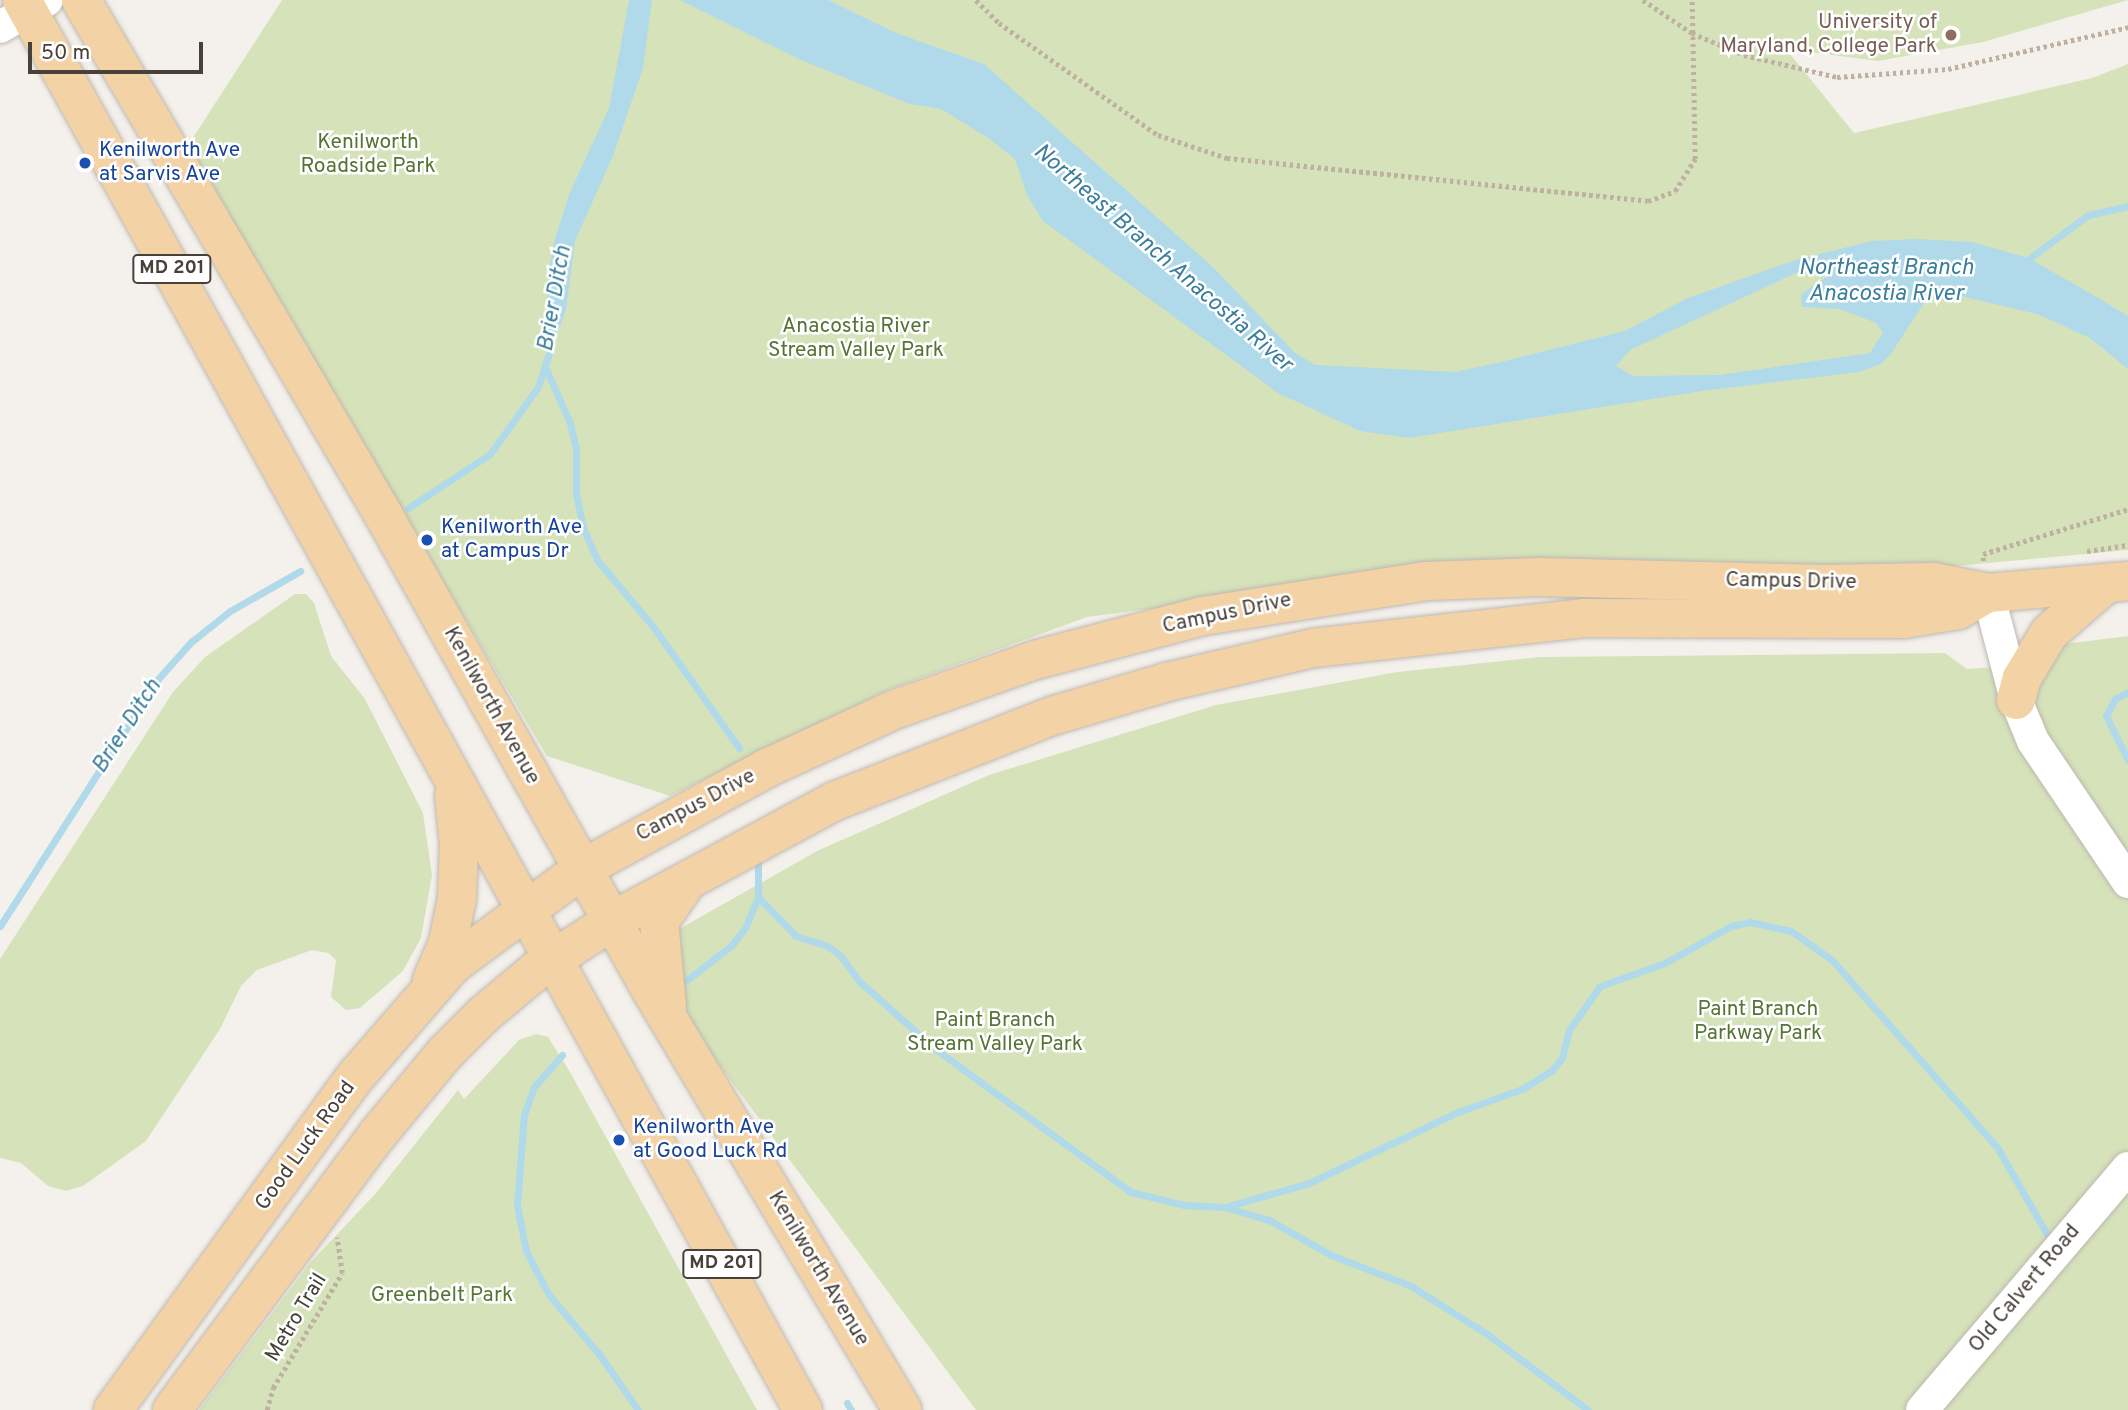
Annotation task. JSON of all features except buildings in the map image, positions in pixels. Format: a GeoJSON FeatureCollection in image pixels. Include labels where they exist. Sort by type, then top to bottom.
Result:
{"type":"FeatureCollection","features":[{"type":"Feature","properties":{"kind":"main road","name":"Kenilworth Avenue"},"geometry":{"type":"LineString","coordinates":[[81,0],[383,514],[668,1018],[902,1410]]}},
{"type":"Feature","properties":{"kind":"main road","name":"MD 201"},"geometry":{"type":"LineString","coordinates":[[24,9],[803,1410]]}},
{"type":"Feature","properties":{"kind":"main road","name":"Campus Drive"},"geometry":{"type":"LineString","coordinates":[[525,907],[582,869],[767,768],[896,709],[1035,660],[1203,616],[1330,593],[1460,578],[1934,582],[1986,578],[2118,582]]}},
{"type":"Feature","properties":{"kind":"main road","name":"Campus Drive"},"geometry":{"type":"LineString","coordinates":[[553,959],[612,921],[694,875],[835,801],[1055,715],[1239,664],[1362,641],[1583,618],[1904,619],[1958,610],[1986,578]]}},
{"type":"Feature","properties":{"kind":"main road"},"geometry":{"type":"LineString","coordinates":[[2016,700],[2029,662],[2049,633],[2118,582]]}},
{"type":"Feature","properties":{"kind":"main road"},"geometry":{"type":"LineString","coordinates":[[429,988],[448,943],[460,876],[452,778]]}},
{"type":"Feature","properties":{"kind":"main road"},"geometry":{"type":"LineString","coordinates":[[668,1018],[659,922],[671,899],[694,875]]}},
{"type":"Feature","properties":{"kind":"main road","name":"Good Luck Road"},"geometry":{"type":"LineString","coordinates":[[113,1410],[312,1135],[429,988],[479,940],[525,907]]}},
{"type":"Feature","properties":{"kind":"main road"},"geometry":{"type":"LineString","coordinates":[[172,1410],[445,1053],[491,1008],[553,959]]}},
{"type":"Feature","properties":{"kind":"street"},"geometry":{"type":"LineString","coordinates":[[1986,578],[2016,700],[2046,764],[2128,882]]}},
{"type":"Feature","properties":{"kind":"street","name":"Old Calvert Road"},"geometry":{"type":"LineString","coordinates":[[1922,1410],[2128,1168]]}},
{"type":"Feature","properties":{"kind":"path"},"geometry":{"type":"LineString","coordinates":[[976,0],[999,23],[1158,135],[1227,158],[1648,201],[1675,191],[1695,159],[1692,0]]}},
{"type":"Feature","properties":{"kind":"path"},"geometry":{"type":"LineString","coordinates":[[1643,0],[1692,33],[1744,55],[1837,77],[1948,69],[2128,27]]}},
{"type":"Feature","properties":{"kind":"path"},"geometry":{"type":"LineString","coordinates":[[1986,578],[1983,554],[2128,509]]}},
{"type":"Feature","properties":{"kind":"path","name":"Metro Trail"},"geometry":{"type":"LineString","coordinates":[[267,1410],[273,1388],[342,1273],[332,1198]]}},
{"type":"Feature","properties":{"kind":"green space","name":"Anacostia River Stream Valley Park"},"geometry":{"type":"Polygon","coordinates":[[[282,0],[2128,0],[1983,42],[1878,61],[1786,49],[1854,133],[2092,78],[2128,64],[2128,550],[1946,567],[1530,560],[1087,617],[890,689],[670,796],[547,756],[185,150],[282,0]]]}},
{"type":"Feature","properties":{"kind":"green space"},"geometry":{"type":"Polygon","coordinates":[[[295,594],[306,594],[314,603],[331,656],[365,699],[423,813],[432,875],[421,938],[403,971],[360,1008],[346,1010],[331,997],[336,960],[328,953],[312,950],[257,970],[241,986],[220,1029],[146,1141],[83,1186],[66,1191],[48,1186],[21,1163],[0,1158],[0,959],[173,692],[205,657],[295,594]]]}},
{"type":"Feature","properties":{"kind":"green space","name":"Paint Branch Parkway Park"},"geometry":{"type":"Polygon","coordinates":[[[2128,636],[2128,1410],[976,1410],[655,979],[658,941],[817,851],[989,775],[1216,705],[1397,672],[1540,657],[1945,653],[1967,669],[2051,663],[2064,644],[2128,636]]]}},
{"type":"Feature","properties":{"kind":"green space","name":"Greenbelt Park"},"geometry":{"type":"Polygon","coordinates":[[[536,1034],[548,1037],[570,1072],[757,1410],[199,1410],[310,1263],[376,1193],[458,1090],[464,1099],[519,1040],[536,1034]]]}},
{"type":"Feature","properties":{"kind":"water"},"geometry":{"type":"Polygon","coordinates":[[[629,0],[652,0],[643,68],[613,156],[575,241],[566,310],[547,361],[547,285],[554,242],[570,192],[609,108],[629,0]]]}},
{"type":"Feature","properties":{"kind":"water","name":"Northeast Branch Anacostia River"},"geometry":{"type":"Polygon","coordinates":[[[680,0],[828,0],[896,33],[984,64],[1214,268],[1294,352],[1315,365],[1455,372],[1625,331],[1686,299],[1795,260],[1872,241],[1916,239],[1972,242],[2028,258],[2128,316],[2128,369],[2090,338],[2037,314],[1956,295],[1926,300],[1891,354],[1881,364],[1859,372],[1702,391],[1409,438],[1360,431],[1278,393],[1043,221],[1027,195],[1015,159],[990,139],[941,109],[910,104],[801,60],[680,0]],[[1831,261],[1811,266],[1630,350],[1616,366],[1633,376],[1720,375],[1870,353],[1883,333],[1876,323],[1840,309],[1802,307],[1801,294],[1824,279],[1834,266],[1831,261]]]}},
{"type":"Feature","properties":{"kind":"waterway"},"geometry":{"type":"LineString","coordinates":[[2023,263],[2088,215],[2128,206]]}},
{"type":"Feature","properties":{"kind":"waterway","name":"Brier Ditch"},"geometry":{"type":"LineString","coordinates":[[408,508],[490,454],[538,387],[549,353]]}},
{"type":"Feature","properties":{"kind":"waterway"},"geometry":{"type":"LineString","coordinates":[[545,367],[570,423],[576,448],[576,494],[583,528],[597,560],[652,625],[739,748]]}},
{"type":"Feature","properties":{"kind":"waterway","name":"Brier Ditch"},"geometry":{"type":"LineString","coordinates":[[0,926],[158,679],[191,642],[230,611],[300,571]]}},
{"type":"Feature","properties":{"kind":"waterway"},"geometry":{"type":"LineString","coordinates":[[2128,692],[2115,699],[2106,716],[2128,760]]}},
{"type":"Feature","properties":{"kind":"waterway"},"geometry":{"type":"LineString","coordinates":[[687,980],[732,945],[745,928],[758,897],[758,863]]}},
{"type":"Feature","properties":{"kind":"waterway"},"geometry":{"type":"LineString","coordinates":[[758,897],[796,936],[826,945],[840,955],[859,981],[934,1048],[1131,1192],[1184,1205],[1225,1207],[1269,1220],[1331,1255],[1411,1286],[1487,1334],[1588,1410]]}},
{"type":"Feature","properties":{"kind":"waterway"},"geometry":{"type":"LineString","coordinates":[[1225,1207],[1309,1183],[1458,1112],[1522,1089],[1552,1070],[1562,1058],[1569,1030],[1600,986],[1665,963],[1731,926],[1750,922],[1791,931],[1832,960],[1997,1147],[2048,1236]]}},
{"type":"Feature","properties":{"kind":"waterway"},"geometry":{"type":"LineString","coordinates":[[562,1055],[534,1087],[524,1114],[517,1205],[526,1251],[549,1295],[599,1354],[638,1410]]}},
{"type":"Feature","properties":{"kind":"waterway"},"geometry":{"type":"LineString","coordinates":[[847,1403],[851,1410]]}},
{"type":"Feature","properties":{"kind":"place","name":"University of Maryland, College Park"},"geometry":{"type":"Point","coordinates":[1951,35]}},
{"type":"Feature","properties":{"kind":"place","name":"Kenilworth Ave at Sarvis Ave"},"geometry":{"type":"Point","coordinates":[85,163]}},
{"type":"Feature","properties":{"kind":"place","name":"Kenilworth Ave at Campus Dr"},"geometry":{"type":"Point","coordinates":[427,540]}},
{"type":"Feature","properties":{"kind":"place","name":"Kenilworth Ave at Good Luck Rd"},"geometry":{"type":"Point","coordinates":[619,1140]}},
{"type":"Feature","properties":{"kind":"park label","name":"Kenilworth Roadside Park"},"geometry":{"type":"Point","coordinates":[368,155]}},
{"type":"Feature","properties":{"kind":"park label","name":"Paint Branch Stream Valley Park"},"geometry":{"type":"Point","coordinates":[995,1033]}}]}
